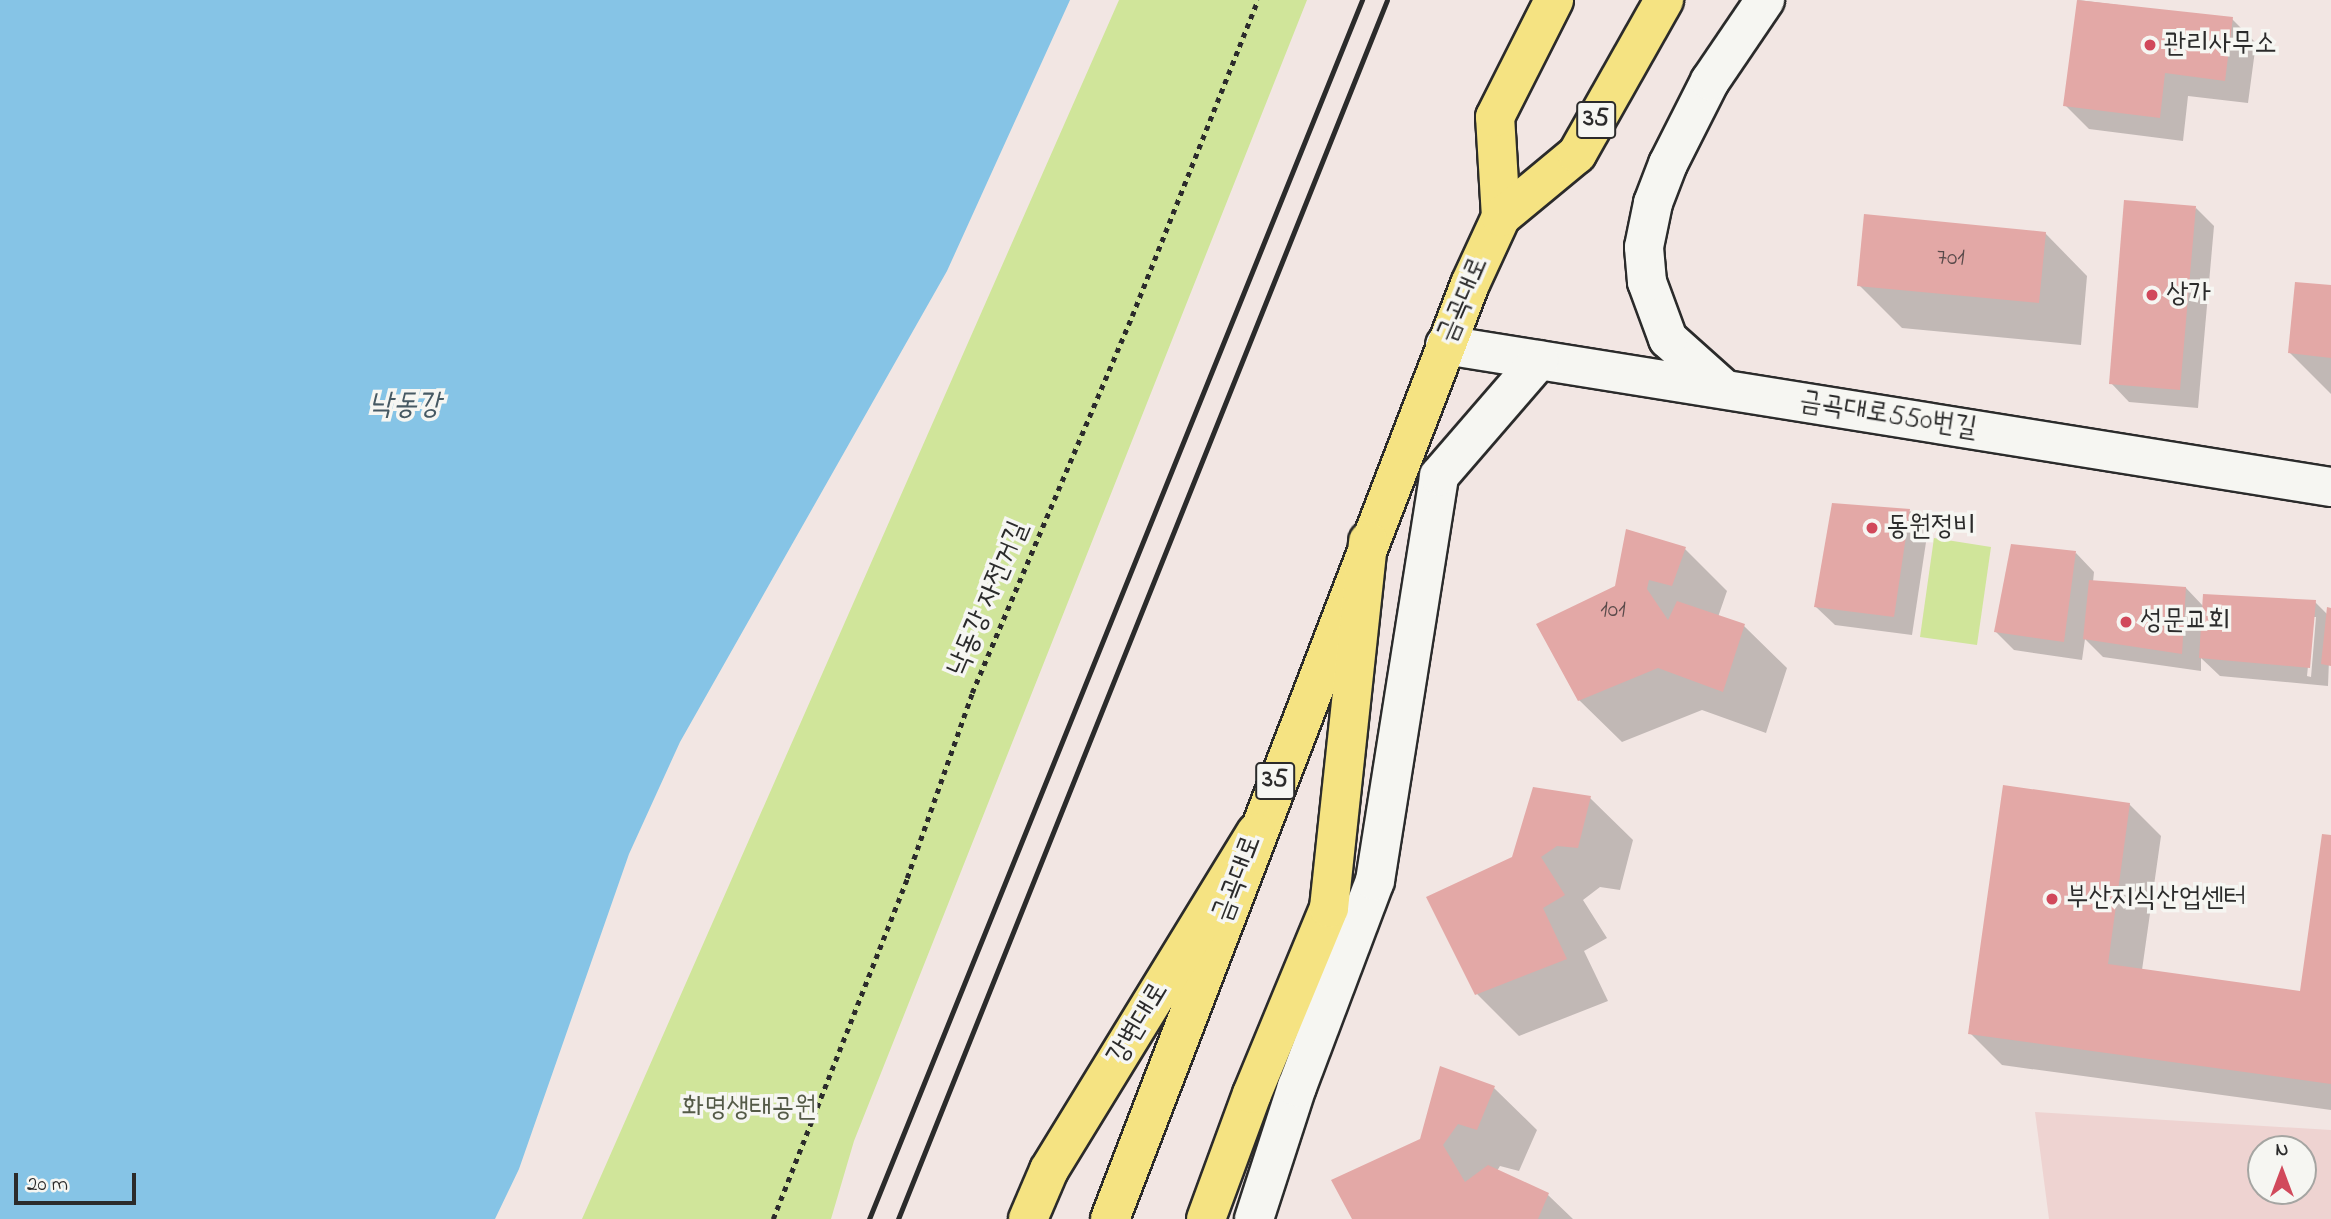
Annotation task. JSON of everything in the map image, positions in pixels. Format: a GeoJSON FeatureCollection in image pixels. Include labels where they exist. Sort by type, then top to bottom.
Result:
{"type":"FeatureCollection","features":[{"type":"Feature","properties":{"kind":"main road","name":"금곡대로"},"geometry":{"type":"LineString","coordinates":[[1501,217],[1495,117],[1554,0]]}},
{"type":"Feature","properties":{"kind":"main road","name":"금곡대로"},"geometry":{"type":"LineString","coordinates":[[1110,1219],[1368,541],[1445,345],[1501,217],[1577,154],[1664,0]]}},
{"type":"Feature","properties":{"kind":"main road"},"geometry":{"type":"LineString","coordinates":[[1206,1219],[1252,1094],[1329,908],[1368,541]]}},
{"type":"Feature","properties":{"kind":"main road","name":"강변대로"},"geometry":{"type":"LineString","coordinates":[[1028,1219],[1049,1170],[1256,832]]}},
{"type":"Feature","properties":{"kind":"street"},"geometry":{"type":"LineString","coordinates":[[1724,389],[1668,340],[1647,282],[1644,247],[1653,203],[1668,164],[1710,81],[1765,0]]}},
{"type":"Feature","properties":{"kind":"street","name":"금곡대로550번길"},"geometry":{"type":"LineString","coordinates":[[1445,345],[2331,487]]}},
{"type":"Feature","properties":{"kind":"street"},"geometry":{"type":"LineString","coordinates":[[1439,476],[1539,360]]}},
{"type":"Feature","properties":{"kind":"street","name":"금곡대로"},"geometry":{"type":"LineString","coordinates":[[1254,1219],[1297,1087],[1375,881],[1439,476],[1430,384]]}},
{"type":"Feature","properties":{"kind":"path","name":"낙동강 자전거길"},"geometry":{"type":"LineString","coordinates":[[772,1219],[906,878],[972,693],[1132,316],[1258,0]]}},
{"type":"Feature","properties":{"kind":"shaded area"},"geometry":{"type":"Polygon","coordinates":[[[2035,1112],[2331,1130],[2331,1219],[2049,1219],[2035,1112]]]}},
{"type":"Feature","properties":{"kind":"green space","name":"화명생태공원"},"geometry":{"type":"Polygon","coordinates":[[[1119,0],[1307,0],[854,1141],[831,1219],[582,1219],[1119,0]]]}},
{"type":"Feature","properties":{"kind":"green space"},"geometry":{"type":"Polygon","coordinates":[[[1934,538],[1991,547],[1977,645],[1920,637],[1934,538]]]}},
{"type":"Feature","properties":{"kind":"water","name":"낙동강"},"geometry":{"type":"Polygon","coordinates":[[[0,0],[1070,0],[947,271],[680,742],[629,854],[519,1169],[495,1219],[0,1219],[0,0]]]}},
{"type":"Feature","properties":{"kind":"building","name":"관리사무소"},"geometry":{"type":"Polygon","coordinates":[[[2077,0],[2233,17],[2225,81],[2165,73],[2160,118],[2063,106],[2077,0]]]}},
{"type":"Feature","properties":{"kind":"building","name":"상가"},"geometry":{"type":"Polygon","coordinates":[[[2124,200],[2196,206],[2180,390],[2109,384],[2124,200]]]}},
{"type":"Feature","properties":{"kind":"building"},"geometry":{"type":"Polygon","coordinates":[[[1864,214],[2046,232],[2039,303],[1857,286],[1864,214]]]}},
{"type":"Feature","properties":{"kind":"building"},"geometry":{"type":"Polygon","coordinates":[[[2295,282],[2331,285],[2331,358],[2288,353],[2295,282]]]}},
{"type":"Feature","properties":{"kind":"building"},"geometry":{"type":"Polygon","coordinates":[[[1832,503],[1910,509],[1894,617],[1814,607],[1832,503]]]}},
{"type":"Feature","properties":{"kind":"building"},"geometry":{"type":"Polygon","coordinates":[[[1626,529],[1686,547],[1672,586],[1649,580],[1647,589],[1668,620],[1677,601],[1745,624],[1723,692],[1658,668],[1578,701],[1536,624],[1615,586],[1626,529]]]}},
{"type":"Feature","properties":{"kind":"building"},"geometry":{"type":"Polygon","coordinates":[[[2011,544],[2076,551],[2064,642],[1994,632],[2011,544]]]}},
{"type":"Feature","properties":{"kind":"building"},"geometry":{"type":"Polygon","coordinates":[[[2089,580],[2186,587],[2182,654],[2083,639],[2089,580]]]}},
{"type":"Feature","properties":{"kind":"building"},"geometry":{"type":"Polygon","coordinates":[[[2203,594],[2316,600],[2310,668],[2199,658],[2203,594]]]}},
{"type":"Feature","properties":{"kind":"building"},"geometry":{"type":"Polygon","coordinates":[[[2327,607],[2331,608],[2331,666],[2321,664],[2327,607]]]}},
{"type":"Feature","properties":{"kind":"building","name":"부산지식산업센터"},"geometry":{"type":"Polygon","coordinates":[[[2003,785],[2130,803],[2108,964],[2300,991],[2322,834],[2331,835],[2331,1084],[1968,1034],[2003,785]]]}},
{"type":"Feature","properties":{"kind":"building"},"geometry":{"type":"Polygon","coordinates":[[[1533,787],[1591,796],[1578,848],[1557,846],[1541,857],[1565,895],[1543,908],[1567,959],[1475,995],[1426,897],[1512,857],[1533,787]]]}},
{"type":"Feature","properties":{"kind":"building"},"geometry":{"type":"Polygon","coordinates":[[[1440,1066],[1495,1086],[1477,1130],[1458,1124],[1443,1145],[1465,1182],[1488,1165],[1549,1193],[1538,1219],[1352,1219],[1331,1180],[1420,1139],[1440,1066]]]}},
{"type":"Feature","properties":{"kind":"railway"},"geometry":{"type":"LineString","coordinates":[[869,1219],[1362,0]]}},
{"type":"Feature","properties":{"kind":"railway"},"geometry":{"type":"LineString","coordinates":[[898,1219],[1387,0]]}},
{"type":"Feature","properties":{"kind":"place","name":"관리사무소"},"geometry":{"type":"Point","coordinates":[2150,45]}},
{"type":"Feature","properties":{"kind":"place","name":"상가"},"geometry":{"type":"Point","coordinates":[2152,295]}},
{"type":"Feature","properties":{"kind":"place","name":"동원정비"},"geometry":{"type":"Point","coordinates":[1872,528]}},
{"type":"Feature","properties":{"kind":"place","name":"성문교회"},"geometry":{"type":"Point","coordinates":[2126,622]}},
{"type":"Feature","properties":{"kind":"place","name":"부산지식산업센터"},"geometry":{"type":"Point","coordinates":[2052,899]}}]}
